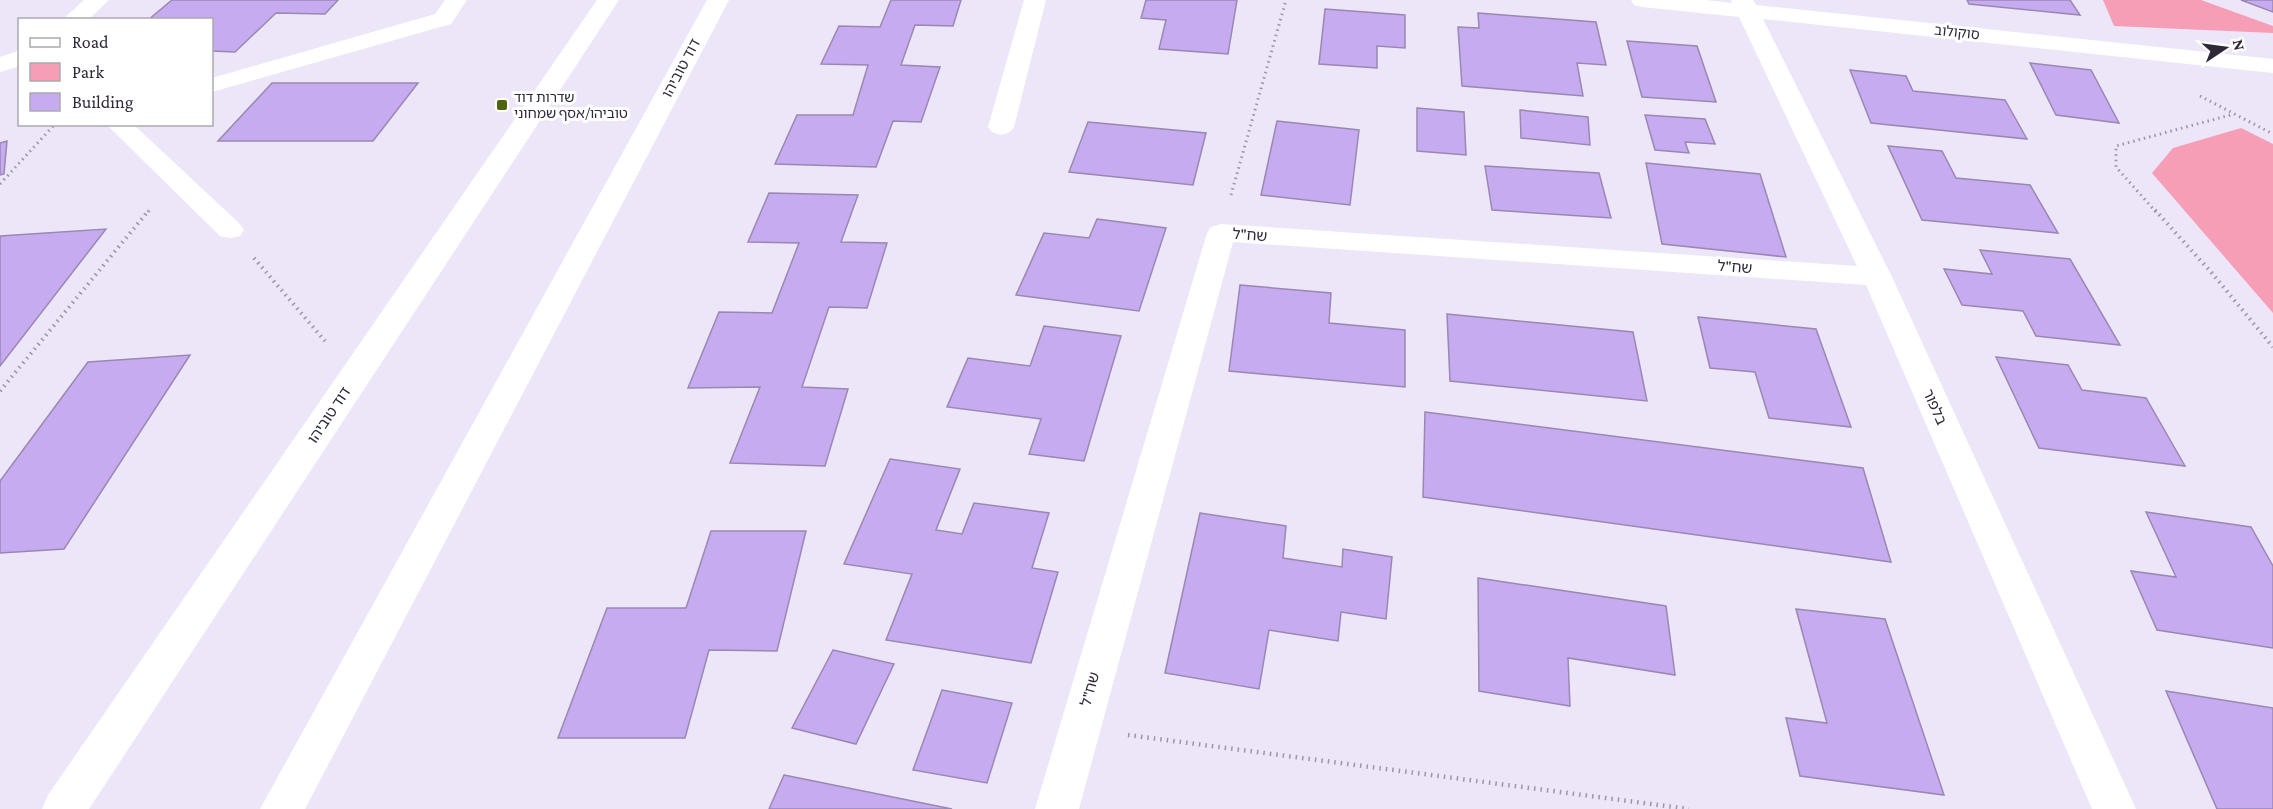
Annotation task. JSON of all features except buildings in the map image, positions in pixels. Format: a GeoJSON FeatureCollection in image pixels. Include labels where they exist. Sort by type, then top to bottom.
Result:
{"type":"FeatureCollection","features":[{"type":"Feature","properties":{"kind":"main road"},"geometry":{"type":"LineString","coordinates":[[76,18],[98,0]]}},
{"type":"Feature","properties":{"kind":"main road"},"geometry":{"type":"LineString","coordinates":[[213,85],[443,20],[456,0]]}},
{"type":"Feature","properties":{"kind":"main road","name":"דוד טוביהו"},"geometry":{"type":"LineString","coordinates":[[282,809],[712,13],[731,0]]}},
{"type":"Feature","properties":{"kind":"main road"},"geometry":{"type":"LineString","coordinates":[[1001,127],[1035,0]]}},
{"type":"Feature","properties":{"kind":"main road","name":"סוקולוב"},"geometry":{"type":"LineString","coordinates":[[1642,0],[1744,5],[2273,66]]}},
{"type":"Feature","properties":{"kind":"main road","name":"בלפור"},"geometry":{"type":"LineString","coordinates":[[1744,5],[1877,277],[2114,809]]}},
{"type":"Feature","properties":{"kind":"main road","name":"דוד טוביהו"},"geometry":{"type":"LineString","coordinates":[[64,809],[355,377],[598,7]]}},
{"type":"Feature","properties":{"kind":"main road"},"geometry":{"type":"LineString","coordinates":[[0,65],[18,58]]}},
{"type":"Feature","properties":{"kind":"main road"},"geometry":{"type":"LineString","coordinates":[[120,126],[231,230]]}},
{"type":"Feature","properties":{"kind":"main road","name":"שח\"ל"},"geometry":{"type":"LineString","coordinates":[[1057,809],[1221,233],[1877,277]]}},
{"type":"Feature","properties":{"kind":"path"},"geometry":{"type":"LineString","coordinates":[[1221,233],[1286,0]]}},
{"type":"Feature","properties":{"kind":"path"},"geometry":{"type":"LineString","coordinates":[[2234,114],[2116,146],[2116,167],[2211,272],[2273,347]]}},
{"type":"Feature","properties":{"kind":"path"},"geometry":{"type":"LineString","coordinates":[[0,184],[53,126]]}},
{"type":"Feature","properties":{"kind":"path"},"geometry":{"type":"LineString","coordinates":[[0,391],[176,178]]}},
{"type":"Feature","properties":{"kind":"path"},"geometry":{"type":"LineString","coordinates":[[231,230],[355,377]]}},
{"type":"Feature","properties":{"kind":"path"},"geometry":{"type":"LineString","coordinates":[[1079,728],[1689,809]]}},
{"type":"Feature","properties":{"kind":"green space"},"geometry":{"type":"Polygon","coordinates":[[[2103,0],[2201,0],[2273,26],[2273,33],[2114,26],[2103,0]]]}},
{"type":"Feature","properties":{"kind":"green space"},"geometry":{"type":"Polygon","coordinates":[[[2241,128],[2273,144],[2273,313],[2152,173],[2173,148],[2241,128]]]}},
{"type":"Feature","properties":{"kind":"place","name":"שדרות דוד טוביהו/אסף שמחוני"},"geometry":{"type":"Point","coordinates":[502,105]}}]}
